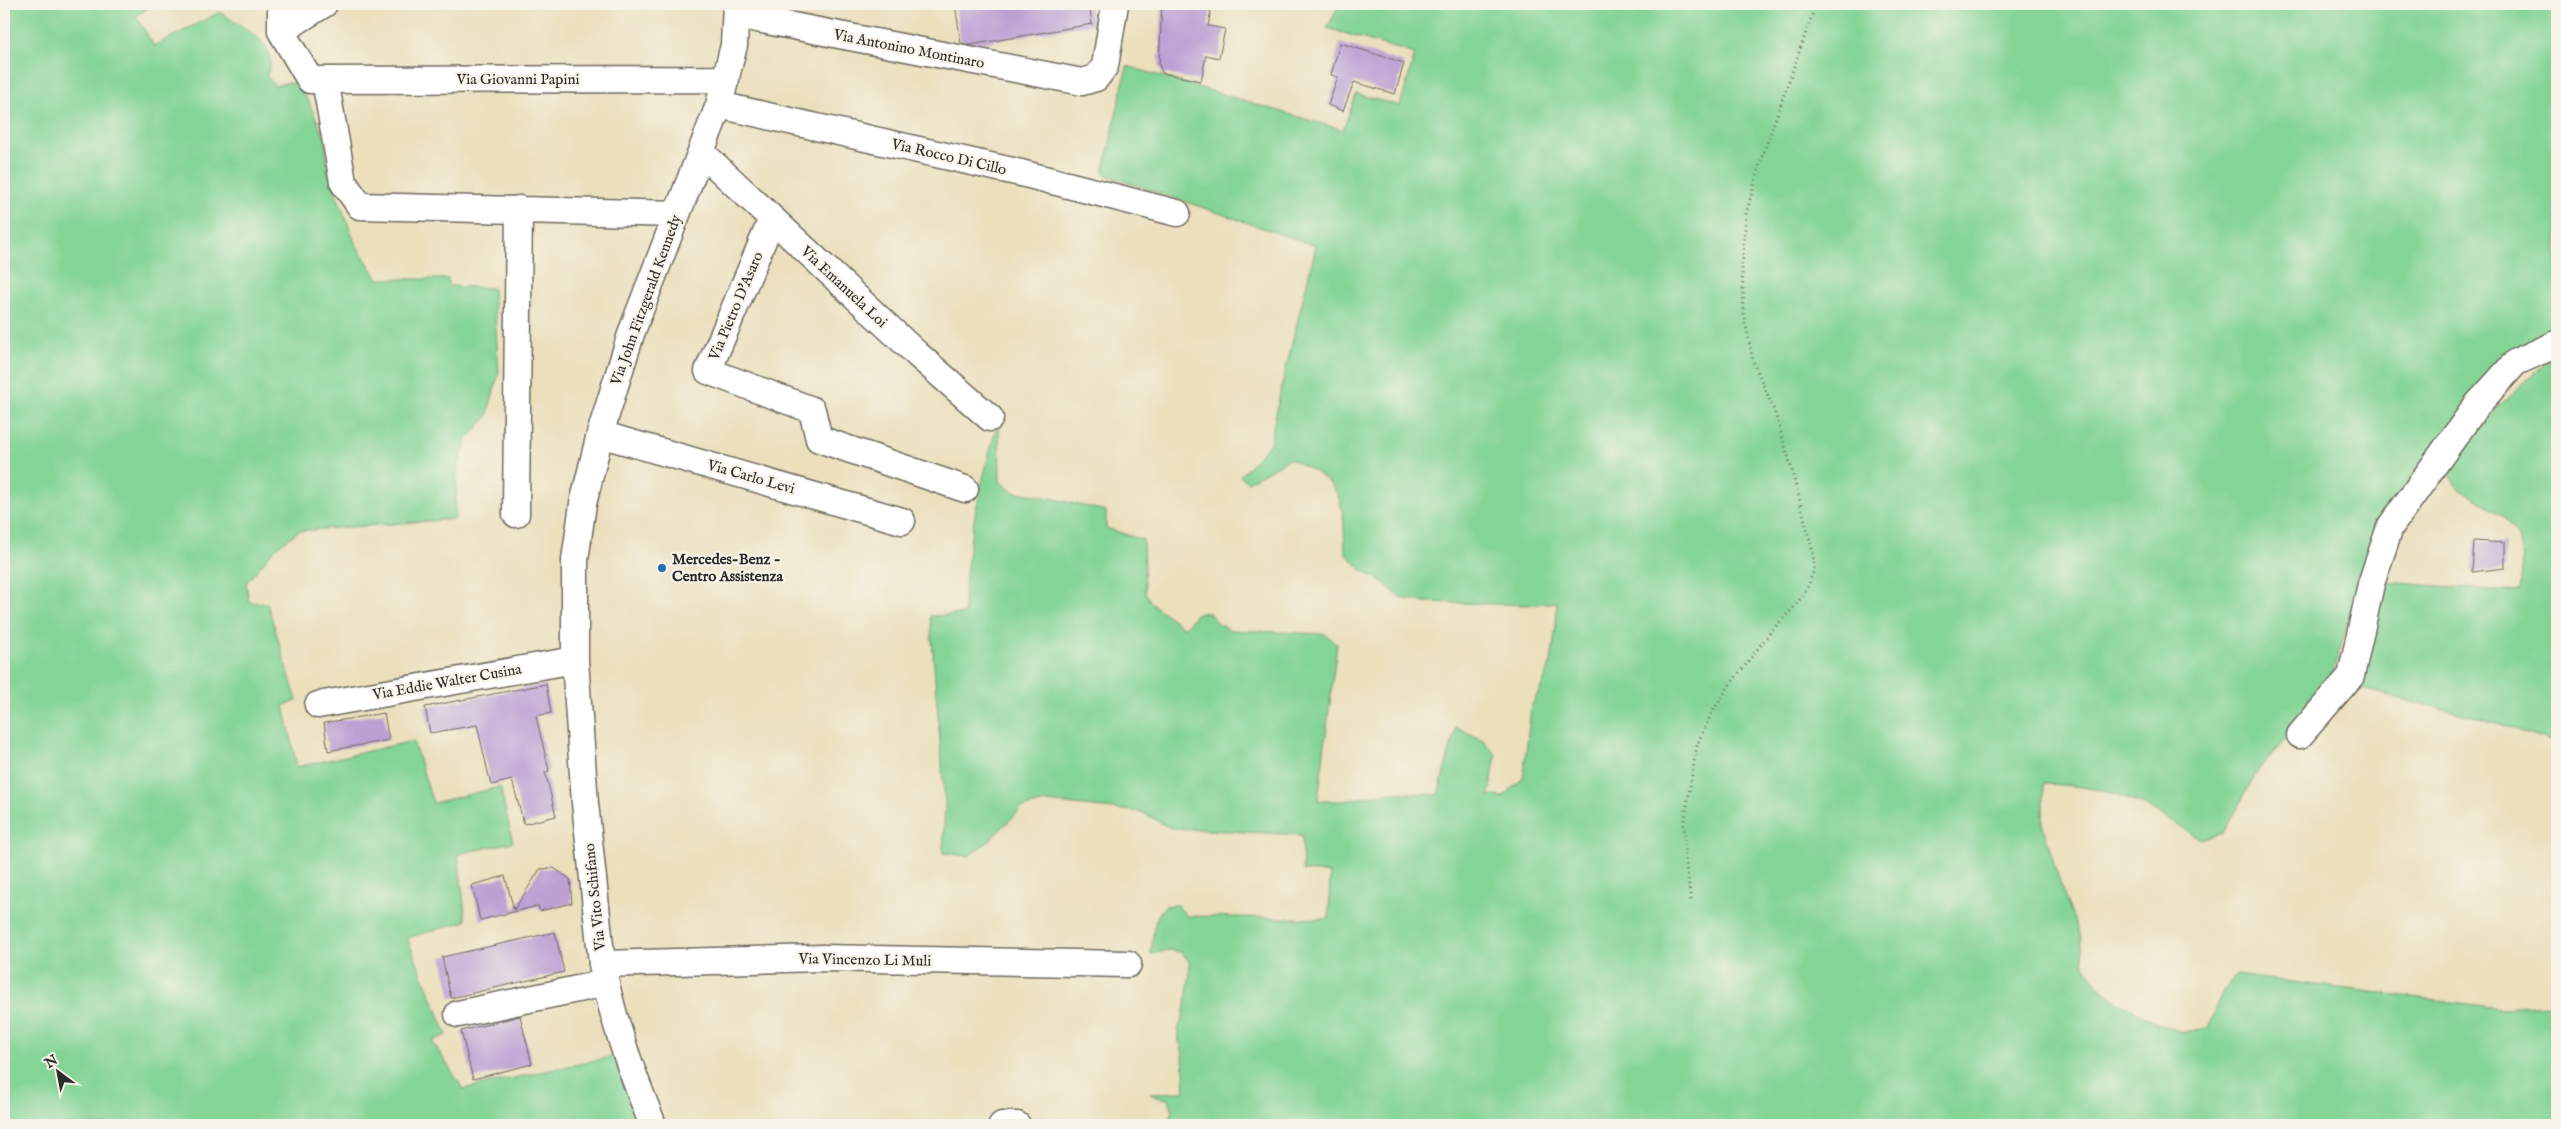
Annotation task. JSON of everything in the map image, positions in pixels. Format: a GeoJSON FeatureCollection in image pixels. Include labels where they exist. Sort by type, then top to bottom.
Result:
{"type":"FeatureCollection","features":[{"type":"Feature","properties":{"kind":"street"},"geometry":{"type":"LineString","coordinates":[[281,4],[281,31],[318,80],[343,182],[360,206],[677,214]]}},
{"type":"Feature","properties":{"kind":"street"},"geometry":{"type":"LineString","coordinates":[[281,31],[324,4]]}},
{"type":"Feature","properties":{"kind":"street","name":"Via Antonino Montinaro"},"geometry":{"type":"LineString","coordinates":[[736,9],[1082,82],[1096,78],[1105,66],[1115,4]]}},
{"type":"Feature","properties":{"kind":"street","name":"Via John Fitzgerald Kennedy"},"geometry":{"type":"LineString","coordinates":[[575,660],[575,560],[583,504],[600,434],[632,331],[719,105],[734,45],[736,9]]}},
{"type":"Feature","properties":{"kind":"street","name":"Via Giovanni Papini"},"geometry":{"type":"LineString","coordinates":[[318,80],[726,79]]}},
{"type":"Feature","properties":{"kind":"street","name":"Via Rocco Di Cillo"},"geometry":{"type":"LineString","coordinates":[[719,105],[1021,173],[1177,213]]}},
{"type":"Feature","properties":{"kind":"street","name":"Via Emanuela Loi"},"geometry":{"type":"LineString","coordinates":[[701,152],[918,355],[990,418]]}},
{"type":"Feature","properties":{"kind":"street"},"geometry":{"type":"LineString","coordinates":[[516,514],[519,209]]}},
{"type":"Feature","properties":{"kind":"street","name":"Via Pietro D'Asaro"},"geometry":{"type":"LineString","coordinates":[[772,219],[708,371],[812,410],[819,439],[965,489]]}},
{"type":"Feature","properties":{"kind":"street"},"geometry":{"type":"LineString","coordinates":[[2300,735],[2352,676],[2371,584],[2390,527],[2477,405],[2503,376],[2516,362],[2557,344]]}},
{"type":"Feature","properties":{"kind":"street","name":"Via Carlo Levi"},"geometry":{"type":"LineString","coordinates":[[600,434],[902,522]]}},
{"type":"Feature","properties":{"kind":"street","name":"Via Eddie Walter Cusina"},"geometry":{"type":"LineString","coordinates":[[318,705],[575,660]]}},
{"type":"Feature","properties":{"kind":"street","name":"Via Vito Schifano"},"geometry":{"type":"LineString","coordinates":[[575,660],[585,803],[604,973],[630,1067],[653,1125]]}},
{"type":"Feature","properties":{"kind":"street","name":"Via Vincenzo Li Muli"},"geometry":{"type":"LineString","coordinates":[[458,1014],[604,973],[822,958],[1128,964]]}},
{"type":"Feature","properties":{"kind":"street"},"geometry":{"type":"LineString","coordinates":[[1002,1125],[1017,1125]]}},
{"type":"Feature","properties":{"kind":"path"},"geometry":{"type":"LineString","coordinates":[[1691,900],[1685,858],[1684,823],[1697,745],[1711,714],[1728,686],[1773,629],[1795,606],[1807,589],[1814,570],[1812,552],[1790,459],[1774,410],[1753,361],[1744,315],[1742,268],[1746,214],[1761,160],[1816,4]]}},
{"type":"Feature","properties":{"kind":"green space"},"geometry":{"type":"Polygon","coordinates":[[[4,4],[154,4],[136,16],[154,46],[220,12],[249,31],[265,46],[270,55],[270,65],[266,76],[275,86],[295,83],[309,102],[325,139],[328,171],[355,243],[378,279],[448,279],[450,286],[493,288],[499,372],[487,417],[467,439],[457,469],[455,519],[298,531],[275,549],[246,583],[249,602],[267,603],[297,701],[284,705],[297,767],[413,741],[433,803],[500,787],[513,842],[458,854],[466,921],[407,938],[447,1035],[432,1041],[463,1089],[615,1056],[644,1125],[4,1125],[4,4]]]}},
{"type":"Feature","properties":{"kind":"green space"},"geometry":{"type":"Polygon","coordinates":[[[1340,4],[2557,4],[2557,339],[2524,350],[2375,535],[2330,681],[2299,724],[2259,769],[2223,833],[2200,839],[2153,810],[2126,798],[2091,789],[2043,784],[2043,827],[2063,892],[2081,938],[2084,964],[2097,985],[2117,1001],[2160,1025],[2183,1032],[2208,1028],[2221,995],[2236,975],[2500,1008],[2548,1005],[2557,975],[2557,1125],[1167,1125],[1173,1110],[1168,1099],[1156,1097],[1150,1093],[1185,1092],[1183,1053],[1178,1029],[1183,1018],[1190,974],[1189,961],[1181,952],[1169,950],[1151,954],[1154,927],[1158,915],[1165,906],[1177,905],[1187,916],[1329,919],[1330,873],[1303,871],[1302,835],[1170,828],[1142,812],[1046,802],[1022,808],[988,842],[968,856],[943,853],[945,804],[930,616],[964,614],[967,567],[974,520],[996,429],[999,428],[1000,482],[1013,492],[1037,495],[1106,511],[1106,528],[1143,540],[1145,592],[1151,603],[1184,628],[1196,614],[1208,612],[1219,624],[1230,630],[1325,634],[1337,644],[1318,801],[1344,801],[1392,792],[1438,795],[1456,727],[1483,740],[1496,755],[1489,795],[1503,797],[1523,778],[1531,707],[1542,686],[1551,662],[1557,602],[1527,605],[1425,602],[1401,598],[1383,582],[1362,570],[1345,553],[1341,505],[1337,494],[1321,476],[1289,459],[1248,482],[1240,476],[1270,444],[1281,388],[1316,246],[1103,174],[1127,66],[1343,130],[1356,94],[1400,106],[1415,54],[1327,28],[1340,4]]]}},
{"type":"Feature","properties":{"kind":"green space"},"geometry":{"type":"Polygon","coordinates":[[[2557,360],[2557,743],[2480,718],[2357,688],[2384,582],[2520,592],[2523,559],[2517,535],[2502,515],[2459,489],[2447,469],[2490,414],[2548,361],[2557,360]]]}},
{"type":"Feature","properties":{"kind":"building"},"geometry":{"type":"Polygon","coordinates":[[[955,4],[1089,4],[1092,24],[970,45],[961,43],[955,4]]]}},
{"type":"Feature","properties":{"kind":"building"},"geometry":{"type":"Polygon","coordinates":[[[1162,4],[1212,4],[1208,26],[1225,29],[1219,58],[1206,55],[1201,81],[1162,73],[1159,65],[1162,4]]]}},
{"type":"Feature","properties":{"kind":"building"},"geometry":{"type":"Polygon","coordinates":[[[1340,43],[1404,63],[1395,94],[1354,82],[1343,111],[1328,105],[1338,77],[1331,75],[1340,43]]]}},
{"type":"Feature","properties":{"kind":"building"},"geometry":{"type":"Polygon","coordinates":[[[2474,541],[2505,543],[2505,568],[2472,572],[2474,541]]]}},
{"type":"Feature","properties":{"kind":"building"},"geometry":{"type":"Polygon","coordinates":[[[546,684],[551,713],[536,716],[549,771],[545,772],[556,816],[524,824],[512,780],[491,785],[477,725],[430,733],[425,707],[546,684]]]}},
{"type":"Feature","properties":{"kind":"building"},"geometry":{"type":"Polygon","coordinates":[[[384,713],[389,740],[328,751],[324,723],[384,713]]]}},
{"type":"Feature","properties":{"kind":"building"},"geometry":{"type":"Polygon","coordinates":[[[554,868],[570,879],[572,903],[540,911],[538,906],[480,920],[472,885],[505,876],[514,910],[540,869],[554,868]]]}},
{"type":"Feature","properties":{"kind":"building"},"geometry":{"type":"Polygon","coordinates":[[[555,932],[564,972],[451,998],[442,957],[555,932]]]}},
{"type":"Feature","properties":{"kind":"building"},"geometry":{"type":"Polygon","coordinates":[[[520,1016],[532,1064],[473,1079],[461,1031],[520,1016]]]}},
{"type":"Feature","properties":{"kind":"place","name":"Mercedes-Benz - Centro Assistenza"},"geometry":{"type":"Point","coordinates":[662,568]}}]}
